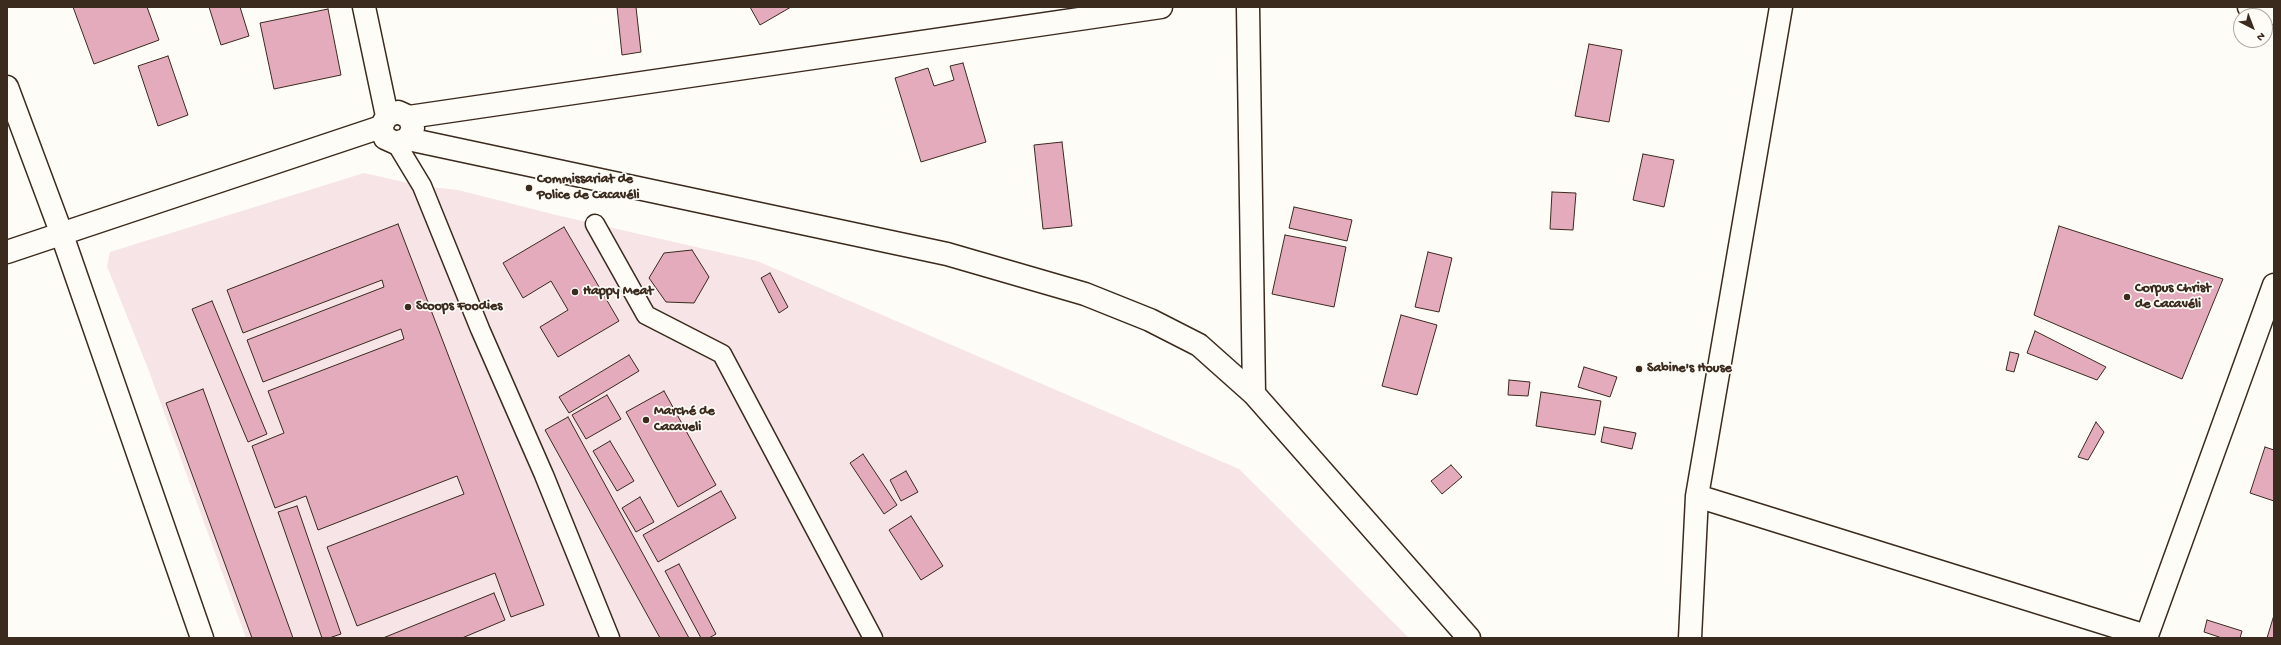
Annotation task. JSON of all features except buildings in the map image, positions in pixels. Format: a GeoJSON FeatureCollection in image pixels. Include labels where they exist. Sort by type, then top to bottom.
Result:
{"type":"FeatureCollection","features":[{"type":"Feature","properties":{"kind":"street"},"geometry":{"type":"LineString","coordinates":[[364,7],[384,121],[385,138],[947,254],[1085,294],[1150,320],[1199,345],[1254,394],[1469,638]]}},
{"type":"Feature","properties":{"kind":"street"},"geometry":{"type":"LineString","coordinates":[[7,252],[384,121],[398,112],[409,117],[1161,7]]}},
{"type":"Feature","properties":{"kind":"street"},"geometry":{"type":"LineString","coordinates":[[1248,7],[1254,394]]}},
{"type":"Feature","properties":{"kind":"street"},"geometry":{"type":"LineString","coordinates":[[1690,638],[1697,496],[1781,7]]}},
{"type":"Feature","properties":{"kind":"street"},"geometry":{"type":"LineString","coordinates":[[2249,7],[2274,14]]}},
{"type":"Feature","properties":{"kind":"street"},"geometry":{"type":"LineString","coordinates":[[7,87],[61,232],[202,638]]}},
{"type":"Feature","properties":{"kind":"street"},"geometry":{"type":"LineString","coordinates":[[402,141],[413,128],[409,117]]}},
{"type":"Feature","properties":{"kind":"street"},"geometry":{"type":"LineString","coordinates":[[1697,496],[2146,637],[2274,284]]}},
{"type":"Feature","properties":{"kind":"lane"},"geometry":{"type":"LineString","coordinates":[[402,141],[422,186],[480,329],[544,475],[610,638]]}},
{"type":"Feature","properties":{"kind":"lane"},"geometry":{"type":"LineString","coordinates":[[595,224],[646,316],[722,354],[873,638]]}},
{"type":"Feature","properties":{"kind":"shaded area","name":"Marché de Cacaveli"},"geometry":{"type":"Polygon","coordinates":[[[364,173],[421,186],[458,190],[556,215],[757,261],[1239,469],[1409,638],[246,638],[149,371],[107,266],[110,252],[364,173]]]}},
{"type":"Feature","properties":{"kind":"place","name":"Commissariat de Police de Cacavéli"},"geometry":{"type":"Point","coordinates":[529,188]}},
{"type":"Feature","properties":{"kind":"place","name":"Happy Meat"},"geometry":{"type":"Point","coordinates":[575,292]}},
{"type":"Feature","properties":{"kind":"place","name":"Corpus Christ de Cacavéli"},"geometry":{"type":"Point","coordinates":[2127,297]}},
{"type":"Feature","properties":{"kind":"place","name":"Scoops Foodies"},"geometry":{"type":"Point","coordinates":[408,307]}},
{"type":"Feature","properties":{"kind":"place","name":"Sabine's House"},"geometry":{"type":"Point","coordinates":[1639,369]}},
{"type":"Feature","properties":{"kind":"place","name":"Marché de Cacaveli"},"geometry":{"type":"Point","coordinates":[646,420]}}]}
